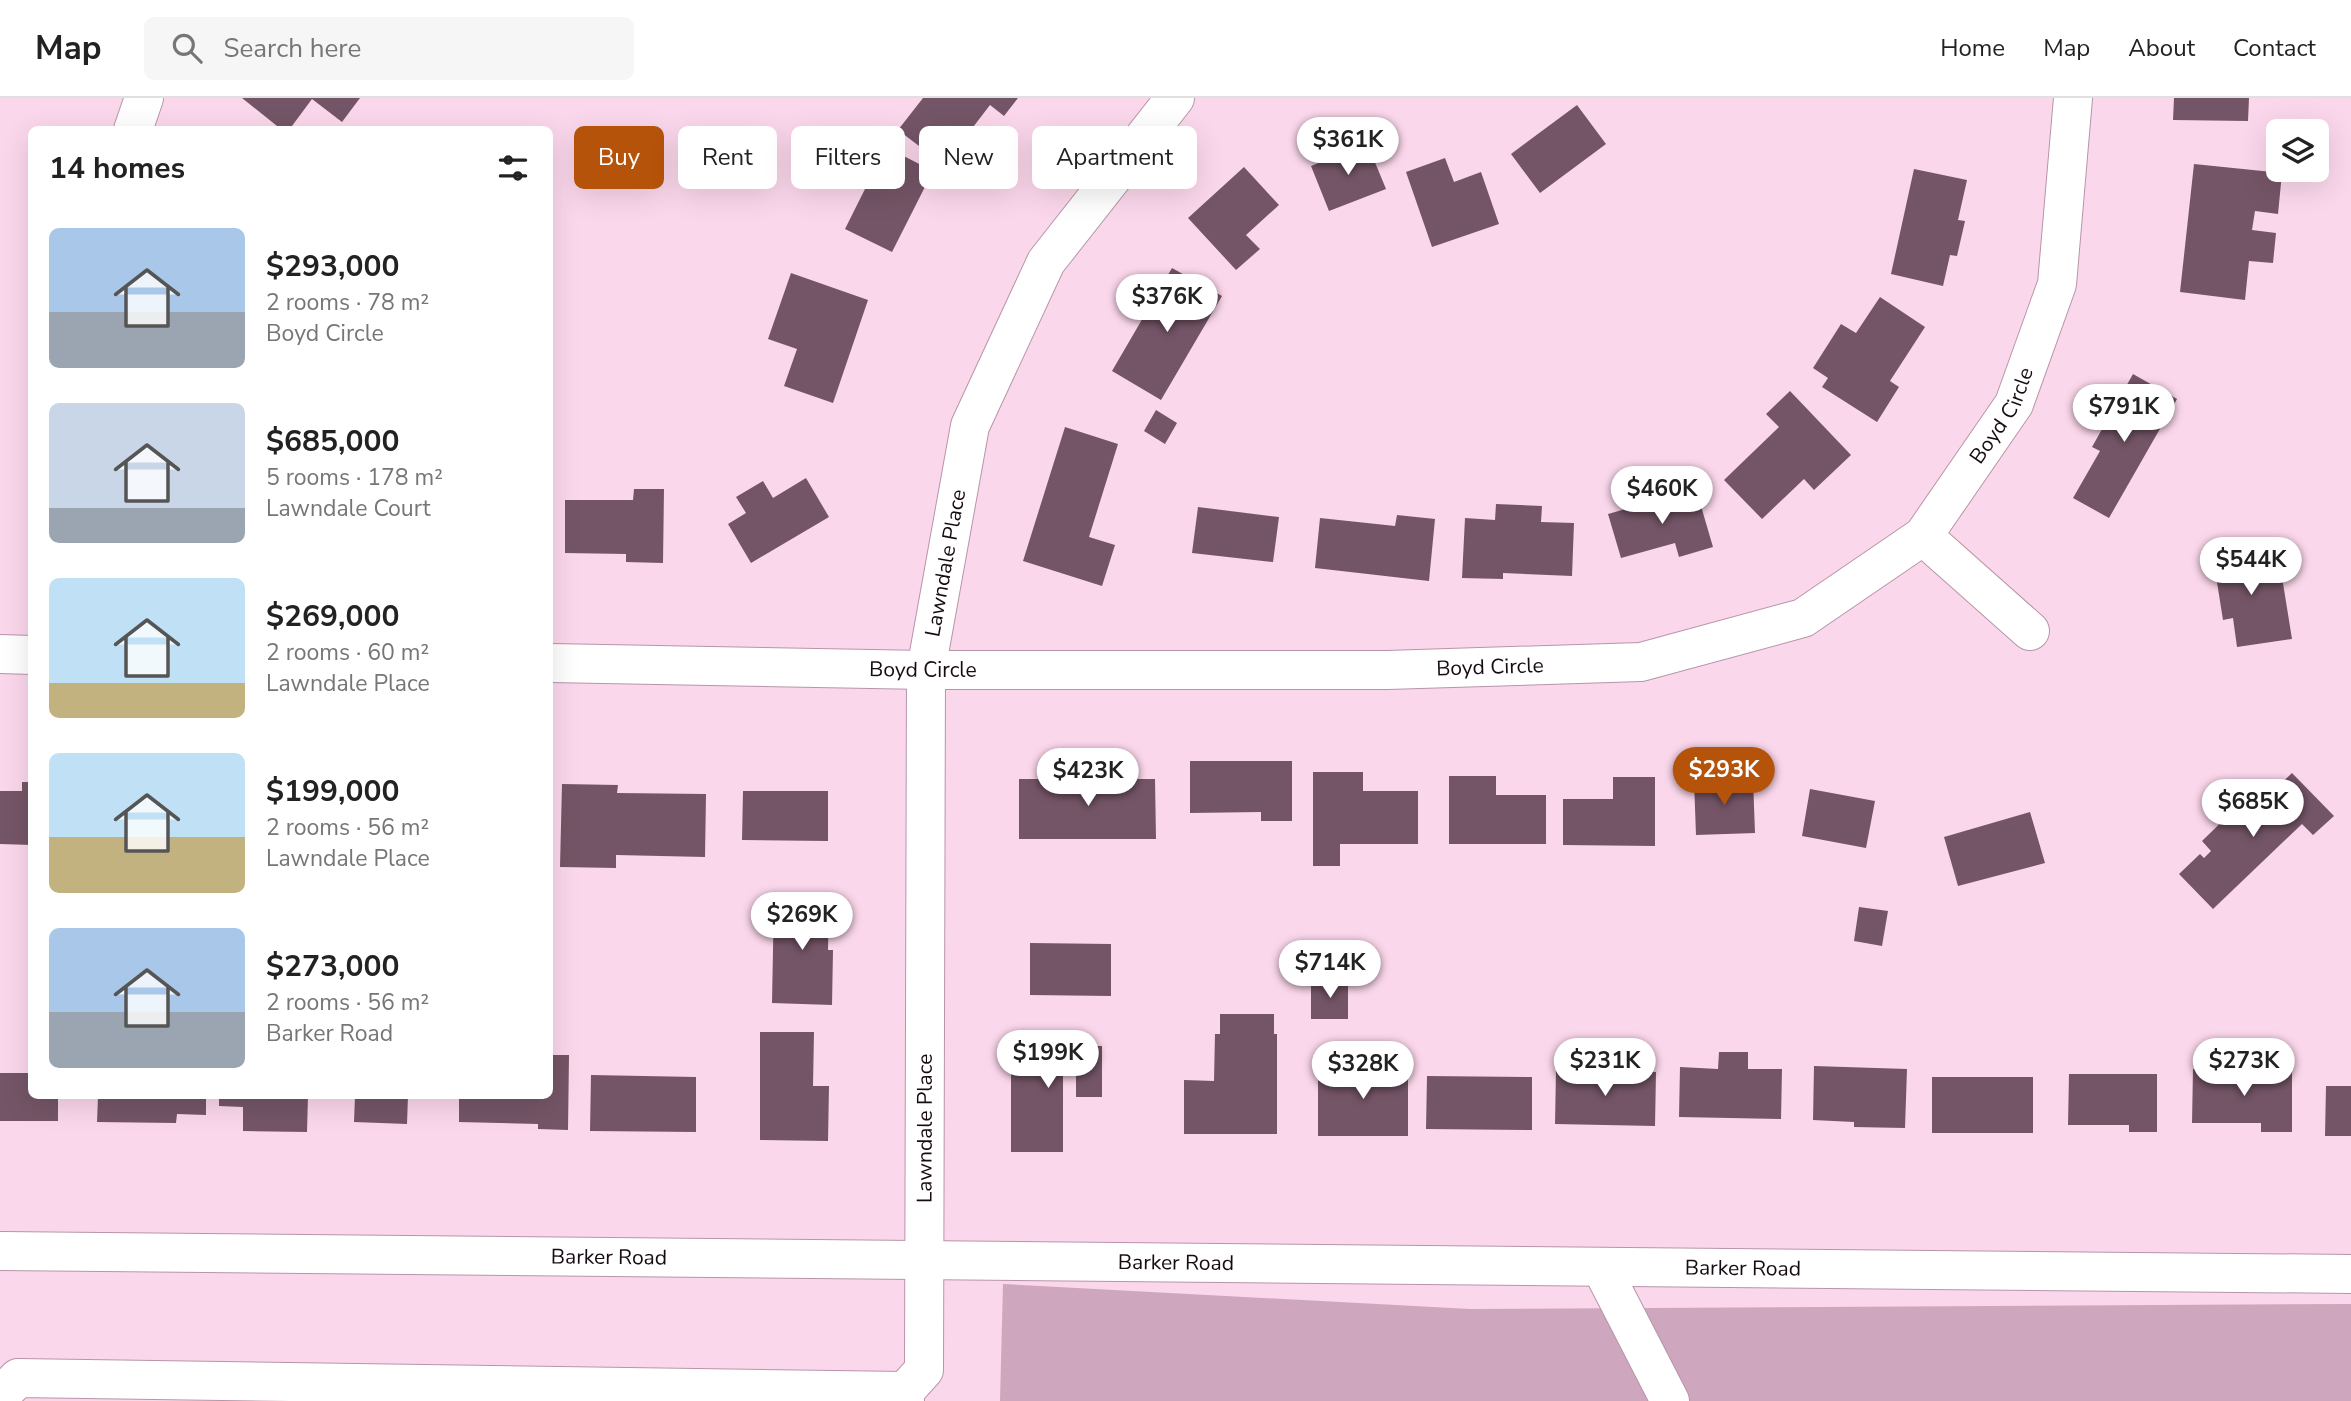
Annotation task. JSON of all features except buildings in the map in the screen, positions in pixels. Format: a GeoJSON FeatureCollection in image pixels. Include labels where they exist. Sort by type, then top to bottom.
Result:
{"type":"FeatureCollection","features":[{"type":"Feature","properties":{"kind":"street"},"geometry":{"type":"LineString","coordinates":[[134,126],[144,98]]}},
{"type":"Feature","properties":{"kind":"street","name":"Lawndale Place"},"geometry":{"type":"LineString","coordinates":[[905,1396],[924,1370],[926,670],[970,426],[1046,262],[1175,98]]}},
{"type":"Feature","properties":{"kind":"street","name":"Boyd Circle"},"geometry":{"type":"LineString","coordinates":[[553,663],[926,670],[1387,670],[1641,662],[1802,618],[1923,536],[2014,404],[2057,284],[2073,98]]}},
{"type":"Feature","properties":{"kind":"street"},"geometry":{"type":"LineString","coordinates":[[1923,536],[2031,631]]}},
{"type":"Feature","properties":{"kind":"street"},"geometry":{"type":"LineString","coordinates":[[0,654],[28,655]]}},
{"type":"Feature","properties":{"kind":"street","name":"Barker Road"},"geometry":{"type":"LineString","coordinates":[[0,1251],[2351,1274]]}},
{"type":"Feature","properties":{"kind":"street"},"geometry":{"type":"LineString","coordinates":[[1601,1267],[1670,1401]]}},
{"type":"Feature","properties":{"kind":"street"},"geometry":{"type":"LineString","coordinates":[[0,1396],[18,1378],[905,1396]]}},
{"type":"Feature","properties":{"kind":"shaded area"},"geometry":{"type":"Polygon","coordinates":[[[1003,1284],[1470,1309],[2351,1304],[2351,1401],[1000,1401],[1003,1284]]]}}]}
